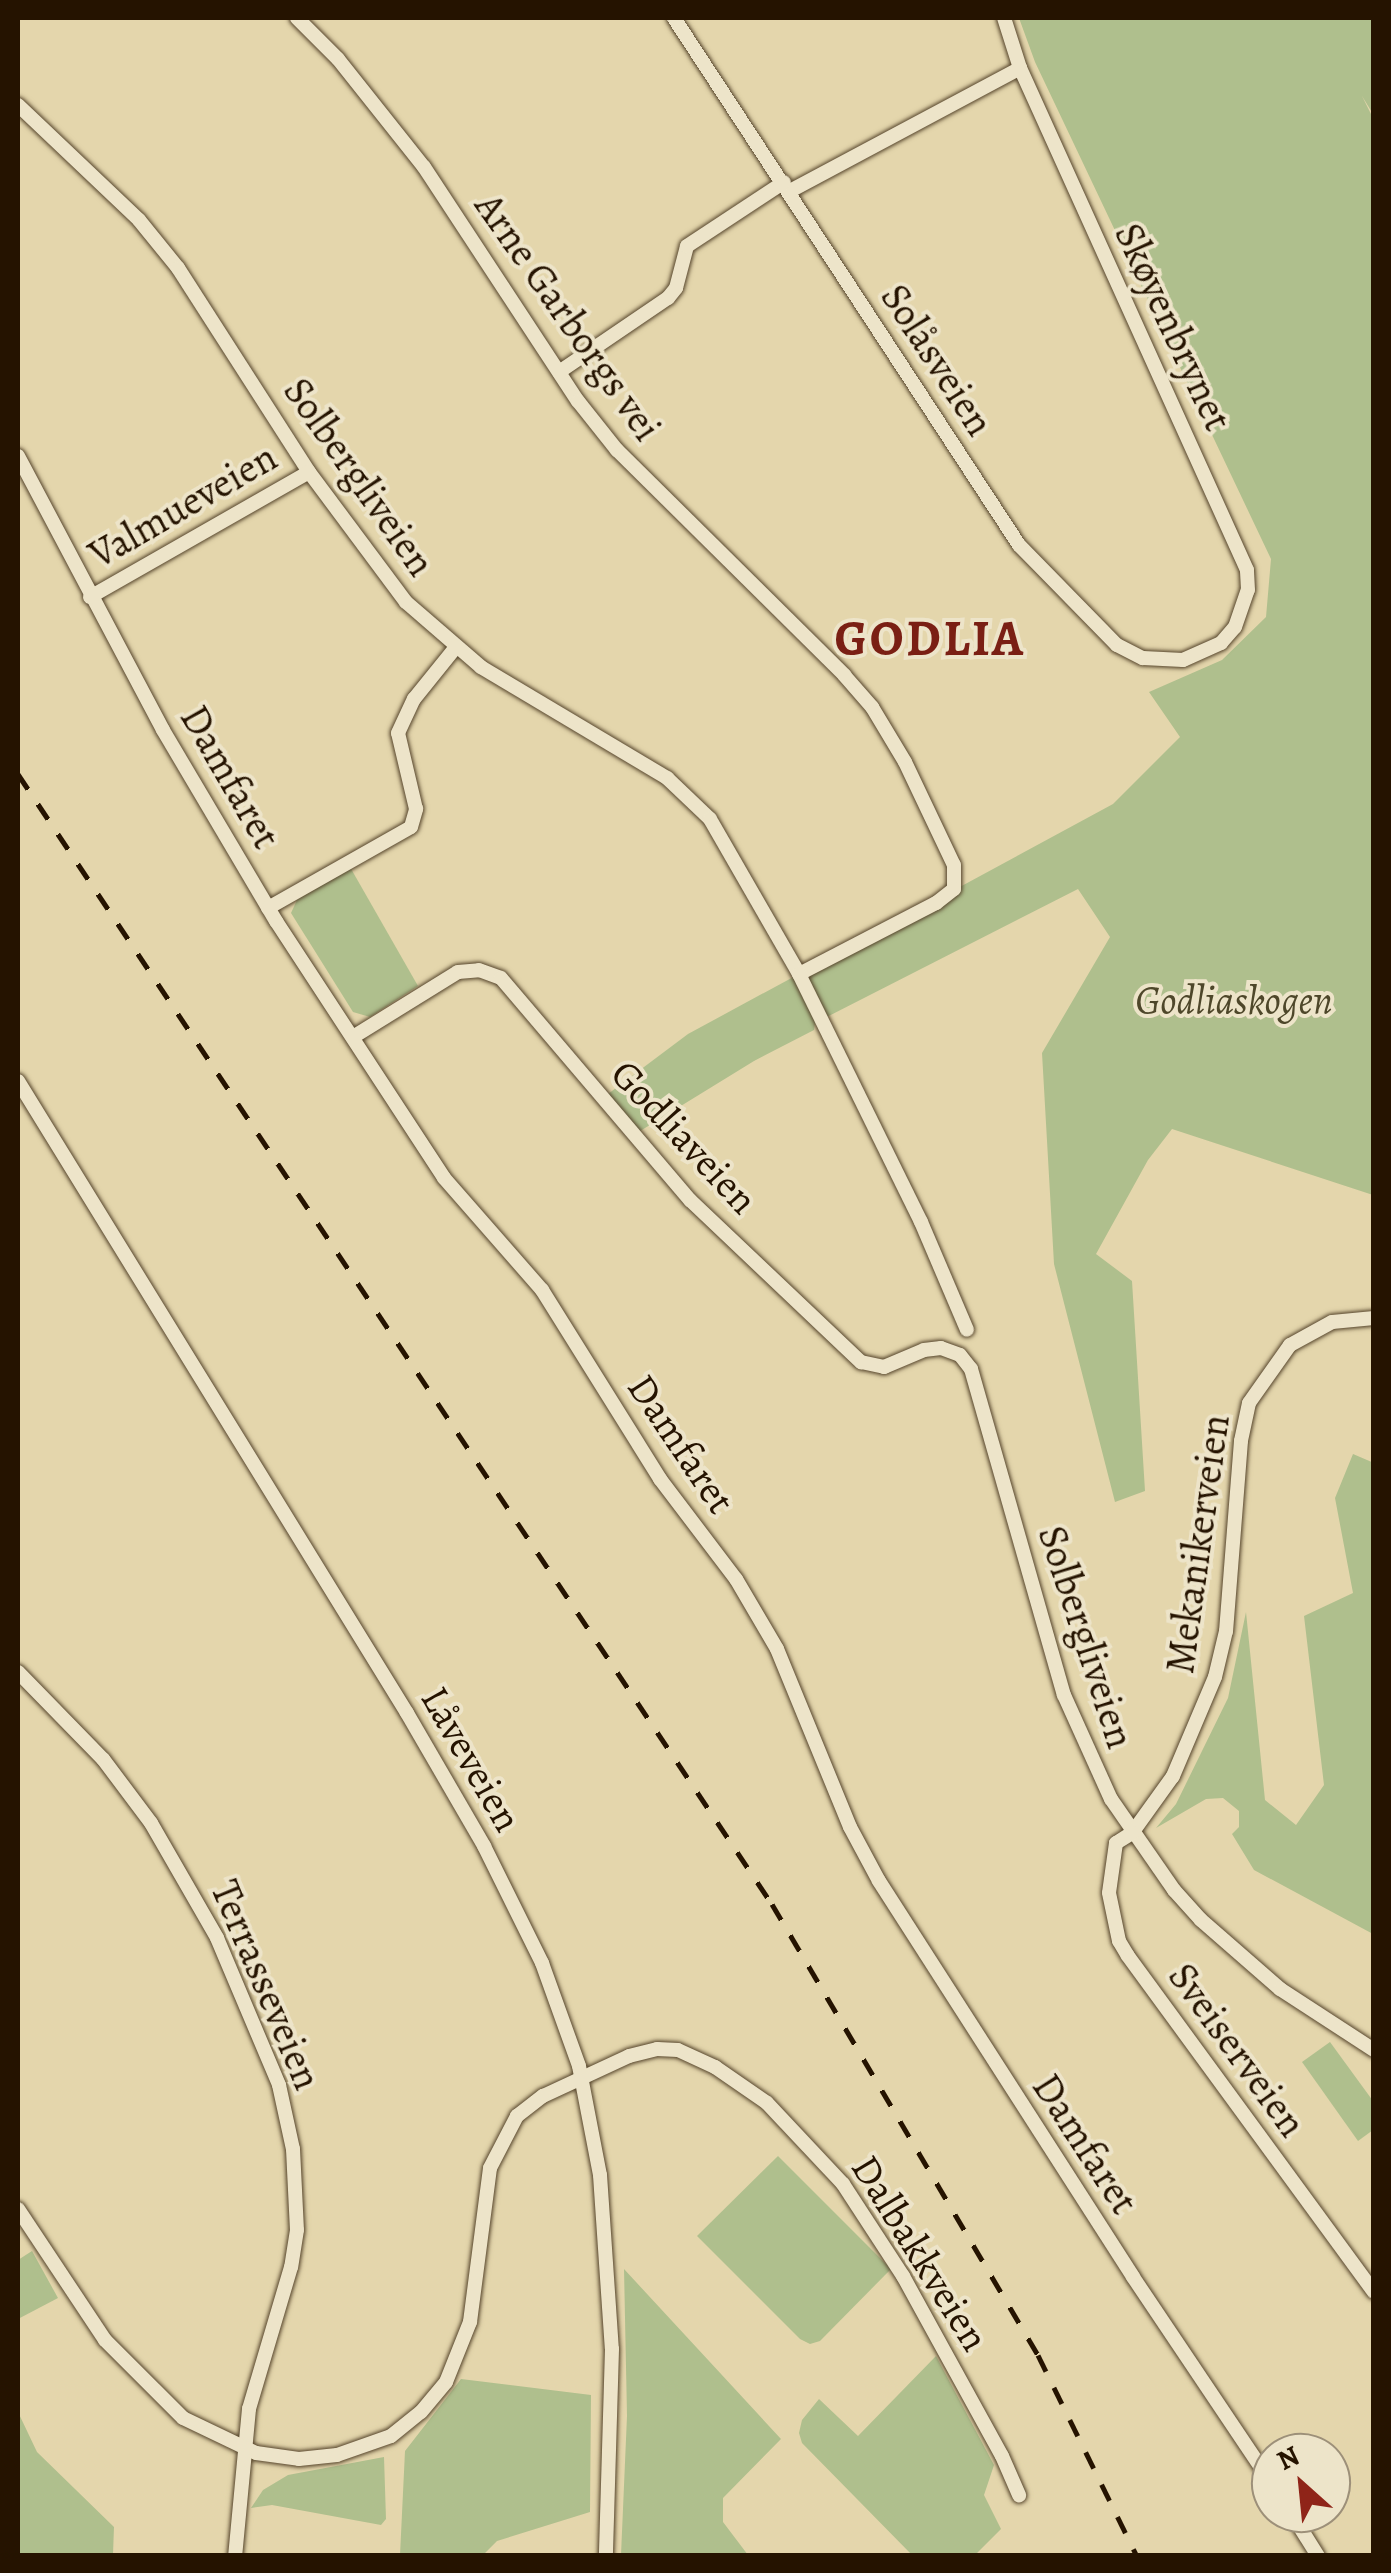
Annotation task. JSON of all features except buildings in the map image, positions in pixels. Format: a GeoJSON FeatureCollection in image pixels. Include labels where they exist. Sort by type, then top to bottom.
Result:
{"type":"FeatureCollection","features":[{"type":"Feature","properties":{"kind":"street","name":"Arne Garborgs vei"},"geometry":{"type":"LineString","coordinates":[[297,18],[338,59],[424,167],[559,372],[617,450],[872,707],[939,831],[954,865],[954,889],[936,903],[800,974]]}},
{"type":"Feature","properties":{"kind":"street","name":"Solåsveien"},"geometry":{"type":"LineString","coordinates":[[674,18],[1018,545],[1130,654],[1162,661],[1204,653]]}},
{"type":"Feature","properties":{"kind":"street","name":"Skøyenbrynet"},"geometry":{"type":"LineString","coordinates":[[1004,18],[1020,68],[1247,570],[1244,608],[1235,627],[1204,653]]}},
{"type":"Feature","properties":{"kind":"street"},"geometry":{"type":"LineString","coordinates":[[559,372],[668,298],[676,288],[688,246],[787,187],[1020,68]]}},
{"type":"Feature","properties":{"kind":"street","name":"Solbergliveien"},"geometry":{"type":"LineString","coordinates":[[18,104],[138,220],[178,268],[309,472],[395,589],[456,647],[520,694],[666,778],[694,800],[733,854],[800,974],[934,1251],[967,1330]]}},
{"type":"Feature","properties":{"kind":"street","name":"Damfaret"},"geometry":{"type":"LineString","coordinates":[[18,456],[90,596],[268,908],[466,1208],[542,1290],[660,1480],[754,1608],[792,1683],[850,1827],[879,1880],[1122,2261],[1251,2452]]}},
{"type":"Feature","properties":{"kind":"street","name":"Valmueveien"},"geometry":{"type":"LineString","coordinates":[[90,596],[309,472]]}},
{"type":"Feature","properties":{"kind":"street"},"geometry":{"type":"LineString","coordinates":[[268,908],[412,826],[416,810],[398,733],[414,699],[456,647]]}},
{"type":"Feature","properties":{"kind":"street","name":"Godliaveien"},"geometry":{"type":"LineString","coordinates":[[353,1037],[458,972],[479,970],[500,978],[690,1200],[861,1362],[884,1366],[924,1350],[941,1348],[960,1355],[971,1370]]}},
{"type":"Feature","properties":{"kind":"street","name":"Låveveien"},"geometry":{"type":"LineString","coordinates":[[18,1080],[452,1788],[536,1950],[582,2079],[600,2175],[612,2348],[606,2556]]}},
{"type":"Feature","properties":{"kind":"street","name":"Mekanikerveien"},"geometry":{"type":"LineString","coordinates":[[1132,1833],[1173,1776],[1215,1677],[1226,1631],[1241,1441],[1249,1403],[1290,1346],[1332,1322],[1374,1318]]}},
{"type":"Feature","properties":{"kind":"street","name":"Solbergliveien"},"geometry":{"type":"LineString","coordinates":[[971,1370],[1064,1695],[1093,1766],[1132,1833],[1174,1890],[1240,1957],[1374,2050]]}},
{"type":"Feature","properties":{"kind":"street","name":"Terrasseveien"},"geometry":{"type":"LineString","coordinates":[[18,1672],[103,1759],[161,1839],[217,1938],[279,2084],[293,2149],[297,2230],[292,2267],[250,2409],[235,2556]]}},
{"type":"Feature","properties":{"kind":"street","name":"Sveiserveien"},"geometry":{"type":"LineString","coordinates":[[1132,1833],[1116,1844],[1110,1879],[1119,1941],[1374,2292]]}},
{"type":"Feature","properties":{"kind":"street","name":"Dalbakkveien"},"geometry":{"type":"LineString","coordinates":[[18,2210],[76,2303],[148,2387],[193,2425],[244,2450],[299,2460],[361,2448],[391,2436],[437,2394],[457,2361],[470,2322],[484,2195],[497,2147],[526,2106],[645,2051],[678,2050],[715,2067],[784,2118],[823,2159],[877,2233],[1002,2456],[1019,2495]]}},
{"type":"Feature","properties":{"kind":"street"},"geometry":{"type":"LineString","coordinates":[[1304,2533],[1318,2556]]}},
{"type":"Feature","properties":{"kind":"green space","name":"Godliaskogen"},"geometry":{"type":"Polygon","coordinates":[[[1019,18],[1373,18],[1373,114],[1362,96],[1374,120],[1373,1195],[1172,1129],[1148,1160],[1096,1254],[1132,1281],[1145,1491],[1115,1502],[1054,1264],[1042,1053],[1110,937],[1078,889],[815,1023],[814,1030],[754,1061],[632,1136],[600,1100],[688,1034],[1113,804],[1180,737],[1149,692],[1222,660],[1266,617],[1271,559],[1035,62],[1019,18]]]}},
{"type":"Feature","properties":{"kind":"green space"},"geometry":{"type":"Polygon","coordinates":[[[350,867],[418,986],[370,1017],[353,1012],[291,913],[297,900],[350,867]]]}},
{"type":"Feature","properties":{"kind":"green space"},"geometry":{"type":"Polygon","coordinates":[[[1353,1454],[1374,1463],[1373,1934],[1254,1870],[1232,1834],[1239,1827],[1239,1811],[1223,1798],[1206,1799],[1156,1828],[1176,1804],[1228,1698],[1246,1612],[1265,1800],[1296,1825],[1324,1785],[1304,1616],[1353,1593],[1335,1498],[1353,1454]]]}},
{"type":"Feature","properties":{"kind":"green space"},"geometry":{"type":"Polygon","coordinates":[[[1330,2042],[1373,2101],[1373,2130],[1358,2141],[1302,2062],[1330,2042]]]}},
{"type":"Feature","properties":{"kind":"green space"},"geometry":{"type":"Polygon","coordinates":[[[778,2156],[891,2269],[820,2341],[810,2344],[800,2339],[697,2236],[778,2156]]]}},
{"type":"Feature","properties":{"kind":"green space"},"geometry":{"type":"Polygon","coordinates":[[[32,2251],[58,2298],[18,2319],[18,2260],[32,2251]]]}},
{"type":"Feature","properties":{"kind":"green space"},"geometry":{"type":"Polygon","coordinates":[[[624,2269],[781,2439],[723,2498],[723,2522],[748,2555],[621,2555],[627,2416],[624,2269]]]}},
{"type":"Feature","properties":{"kind":"green space"},"geometry":{"type":"Polygon","coordinates":[[[936,2356],[994,2465],[984,2495],[1001,2529],[975,2555],[912,2555],[802,2443],[799,2433],[802,2420],[819,2399],[858,2436],[936,2356]]]}},
{"type":"Feature","properties":{"kind":"green space"},"geometry":{"type":"Polygon","coordinates":[[[461,2379],[591,2395],[590,2512],[497,2541],[483,2555],[400,2555],[405,2451],[461,2379]]]}},
{"type":"Feature","properties":{"kind":"green space"},"geometry":{"type":"Polygon","coordinates":[[[18,2412],[37,2452],[114,2527],[113,2555],[18,2555],[18,2412]]]}},
{"type":"Feature","properties":{"kind":"green space"},"geometry":{"type":"Polygon","coordinates":[[[384,2457],[386,2519],[381,2525],[272,2505],[251,2508],[263,2490],[288,2475],[384,2457]]]}},
{"type":"Feature","properties":{"kind":"railway"},"geometry":{"type":"LineString","coordinates":[[18,774],[772,1904],[1038,2355],[1137,2556]]}},
{"type":"Feature","properties":{"kind":"district","name":"GODLIA"},"geometry":{"type":"Point","coordinates":[930,639]}}]}
